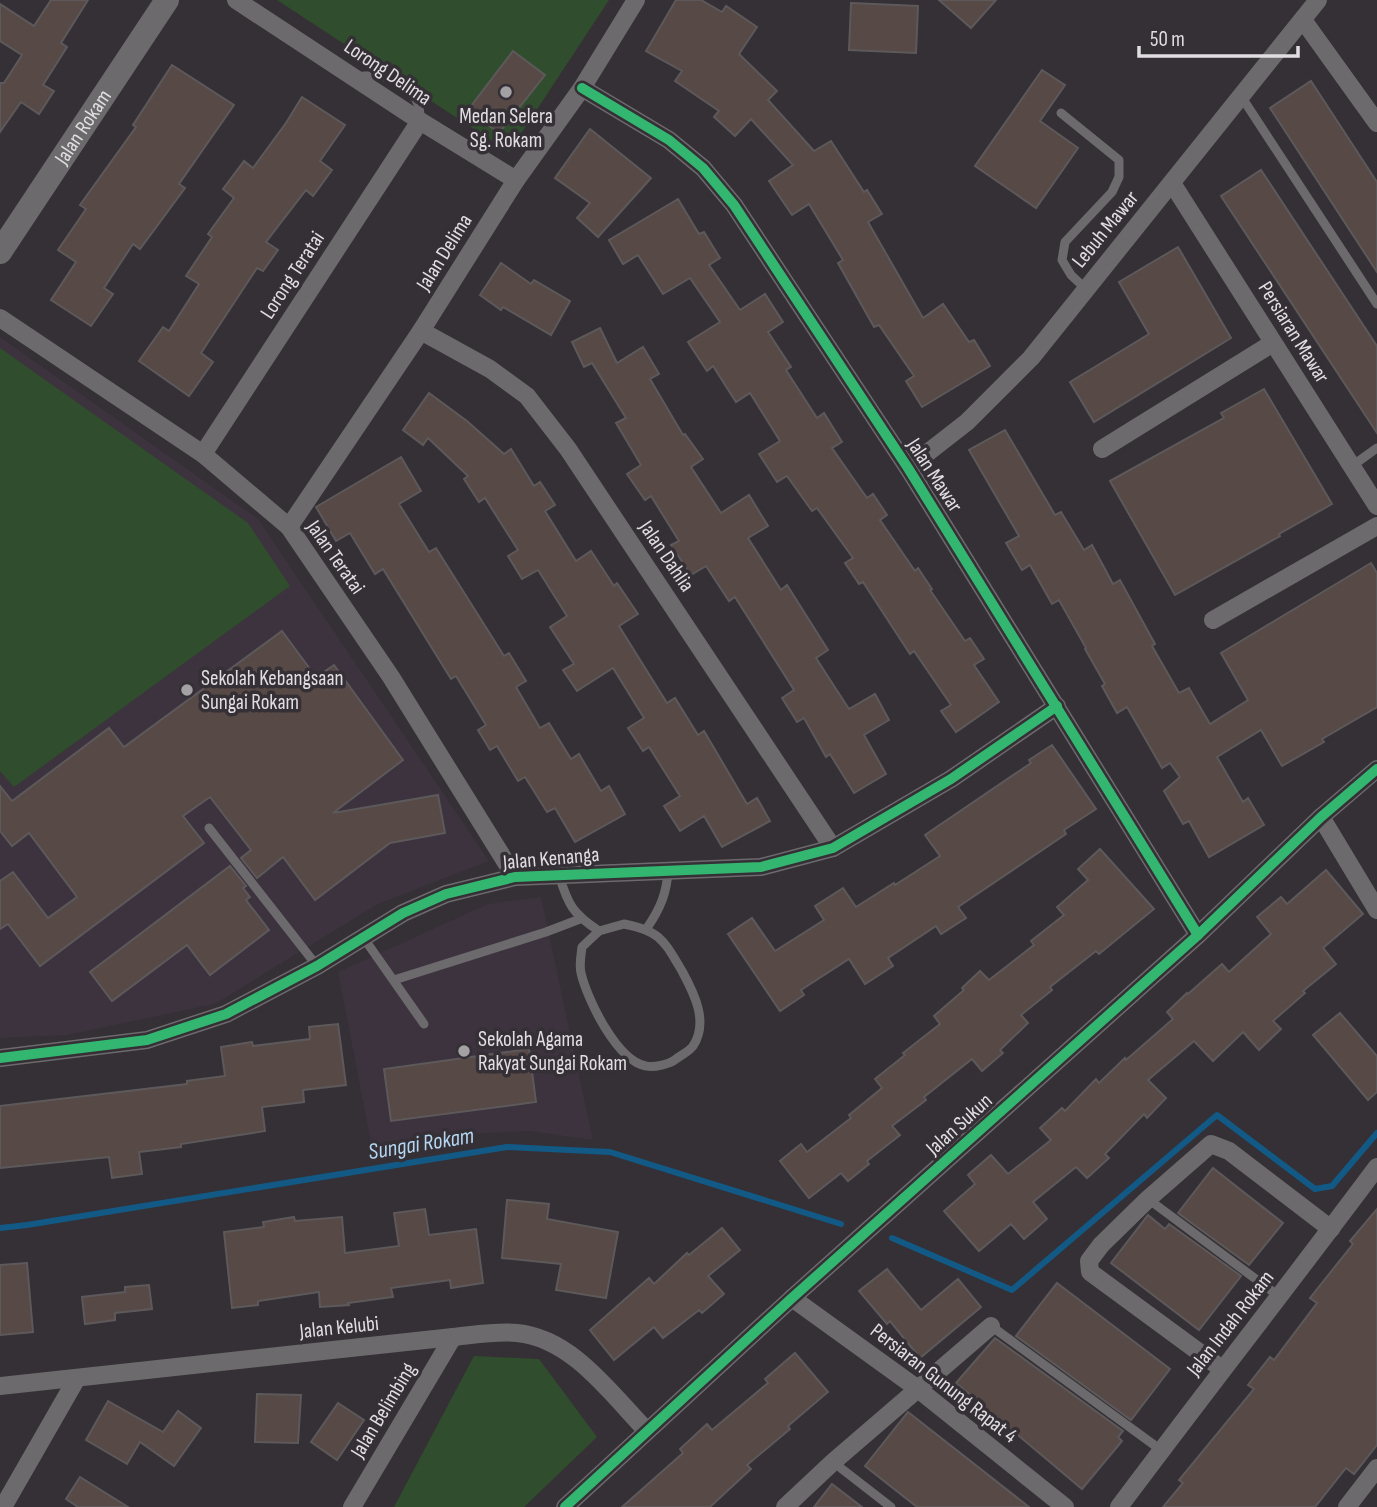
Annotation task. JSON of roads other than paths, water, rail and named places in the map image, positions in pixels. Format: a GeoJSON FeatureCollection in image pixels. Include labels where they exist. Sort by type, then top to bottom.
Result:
{"type":"FeatureCollection","features":[{"type":"Feature","properties":{"kind":"main road","name":"Jalan Rokam"},"geometry":{"type":"LineString","coordinates":[[0,251],[167,0]]}},
{"type":"Feature","properties":{"kind":"street","name":"Lorong Delima"},"geometry":{"type":"LineString","coordinates":[[236,0],[420,121],[516,180]]}},
{"type":"Feature","properties":{"kind":"street","name":"Jalan Delima"},"geometry":{"type":"LineString","coordinates":[[289,527],[421,331],[516,180],[582,88],[636,0]]}},
{"type":"Feature","properties":{"kind":"street","name":"Lebuh Mawar"},"geometry":{"type":"LineString","coordinates":[[908,468],[967,422],[1031,358],[1318,0]]}},
{"type":"Feature","properties":{"kind":"street"},"geometry":{"type":"LineString","coordinates":[[1303,19],[1377,123]]}},
{"type":"Feature","properties":{"kind":"street","name":"Jalan Mawar"},"geometry":{"type":"LineString","coordinates":[[582,88],[669,140],[703,167],[734,205],[908,468],[1198,935]]}},
{"type":"Feature","properties":{"kind":"street","name":"Lorong Teratai"},"geometry":{"type":"LineString","coordinates":[[202,454],[420,121]]}},
{"type":"Feature","properties":{"kind":"street","name":"Persiaran Mawar"},"geometry":{"type":"LineString","coordinates":[[1172,183],[1377,506]]}},
{"type":"Feature","properties":{"kind":"street","name":"Jalan Teratai"},"geometry":{"type":"LineString","coordinates":[[0,318],[202,454],[289,527],[391,677],[515,877]]}},
{"type":"Feature","properties":{"kind":"street","name":"Jalan Dahlia"},"geometry":{"type":"LineString","coordinates":[[421,331],[490,369],[527,396],[568,449],[833,848]]}},
{"type":"Feature","properties":{"kind":"street"},"geometry":{"type":"LineString","coordinates":[[1102,449],[1273,342]]}},
{"type":"Feature","properties":{"kind":"street"},"geometry":{"type":"LineString","coordinates":[[1213,620],[1377,526]]}},
{"type":"Feature","properties":{"kind":"street","name":"Jalan Kenanga"},"geometry":{"type":"LineString","coordinates":[[0,1058],[146,1040],[226,1014],[317,966],[403,913],[446,894],[515,877],[559,873],[761,867],[833,848],[951,779],[1057,706]]}},
{"type":"Feature","properties":{"kind":"street","name":"Jalan Sukun"},"geometry":{"type":"LineString","coordinates":[[565,1507],[792,1298],[1198,935],[1321,817],[1377,769]]}},
{"type":"Feature","properties":{"kind":"street"},"geometry":{"type":"LineString","coordinates":[[1321,817],[1377,908]]}},
{"type":"Feature","properties":{"kind":"street"},"geometry":{"type":"LineString","coordinates":[[1222,1369],[1090,1272],[1089,1261],[1101,1245],[1211,1144],[1229,1151],[1331,1229]]}},
{"type":"Feature","properties":{"kind":"street","name":"Jalan Indah Rokam"},"geometry":{"type":"LineString","coordinates":[[1119,1507],[1377,1167]]}},
{"type":"Feature","properties":{"kind":"street","name":"Persiaran Gunung Rapat 4"},"geometry":{"type":"LineString","coordinates":[[792,1298],[918,1389],[1065,1507]]}},
{"type":"Feature","properties":{"kind":"street"},"geometry":{"type":"LineString","coordinates":[[785,1507],[991,1326]]}},
{"type":"Feature","properties":{"kind":"street","name":"Jalan Kelubi"},"geometry":{"type":"LineString","coordinates":[[0,1385],[453,1337],[517,1333],[545,1339],[570,1353],[647,1432]]}},
{"type":"Feature","properties":{"kind":"street","name":"Jalan Belimbing"},"geometry":{"type":"LineString","coordinates":[[352,1507],[453,1337]]}},
{"type":"Feature","properties":{"kind":"street"},"geometry":{"type":"LineString","coordinates":[[3,1507],[77,1378]]}},
{"type":"Feature","properties":{"kind":"street"},"geometry":{"type":"LineString","coordinates":[[1347,1507],[1377,1468]]}},
{"type":"Feature","properties":{"kind":"lane"},"geometry":{"type":"LineString","coordinates":[[1241,96],[1377,304]]}},
{"type":"Feature","properties":{"kind":"lane"},"geometry":{"type":"LineString","coordinates":[[1061,113],[1119,159],[1119,177],[1112,192],[1065,242],[1062,260],[1071,275],[1086,289]]}},
{"type":"Feature","properties":{"kind":"lane"},"geometry":{"type":"LineString","coordinates":[[1352,466],[1377,448]]}},
{"type":"Feature","properties":{"kind":"lane"},"geometry":{"type":"LineString","coordinates":[[209,828],[317,966]]}},
{"type":"Feature","properties":{"kind":"lane"},"geometry":{"type":"LineString","coordinates":[[647,928],[659,911],[667,890],[668,870]]}},
{"type":"Feature","properties":{"kind":"lane"},"geometry":{"type":"LineString","coordinates":[[559,873],[567,900],[580,919],[599,932]]}},
{"type":"Feature","properties":{"kind":"lane"},"geometry":{"type":"LineString","coordinates":[[394,980],[580,919]]}},
{"type":"Feature","properties":{"kind":"lane"},"geometry":{"type":"LineString","coordinates":[[624,924],[647,928],[664,941],[688,982],[698,1005],[700,1026],[693,1047],[670,1063],[646,1067],[629,1058],[614,1041],[586,990],[580,970],[582,947],[599,932],[624,924]]}},
{"type":"Feature","properties":{"kind":"lane"},"geometry":{"type":"LineString","coordinates":[[363,937],[424,1024]]}},
{"type":"Feature","properties":{"kind":"lane"},"geometry":{"type":"LineString","coordinates":[[1148,1199],[1280,1297]]}},
{"type":"Feature","properties":{"kind":"lane"},"geometry":{"type":"LineString","coordinates":[[991,1326],[1161,1450]]}},
{"type":"Feature","properties":{"kind":"lane"},"geometry":{"type":"LineString","coordinates":[[834,1462],[891,1507]]}},
{"type":"Feature","properties":{"kind":"waterway"},"geometry":{"type":"LineString","coordinates":[[892,1238],[1012,1290],[1217,1115],[1315,1189],[1332,1186],[1377,1133]]}},
{"type":"Feature","properties":{"kind":"waterway","name":"Sungai Rokam"},"geometry":{"type":"LineString","coordinates":[[0,1228],[507,1147],[610,1152],[841,1224]]}},
{"type":"Feature","properties":{"kind":"place","name":"Medan Selera Sg. Rokam"},"geometry":{"type":"Point","coordinates":[506,92]}},
{"type":"Feature","properties":{"kind":"place","name":"Sekolah Kebangsaan Sungai Rokam"},"geometry":{"type":"Point","coordinates":[187,690]}},
{"type":"Feature","properties":{"kind":"place","name":"Sekolah Agama Rakyat Sungai Rokam"},"geometry":{"type":"Point","coordinates":[464,1051]}}]}
